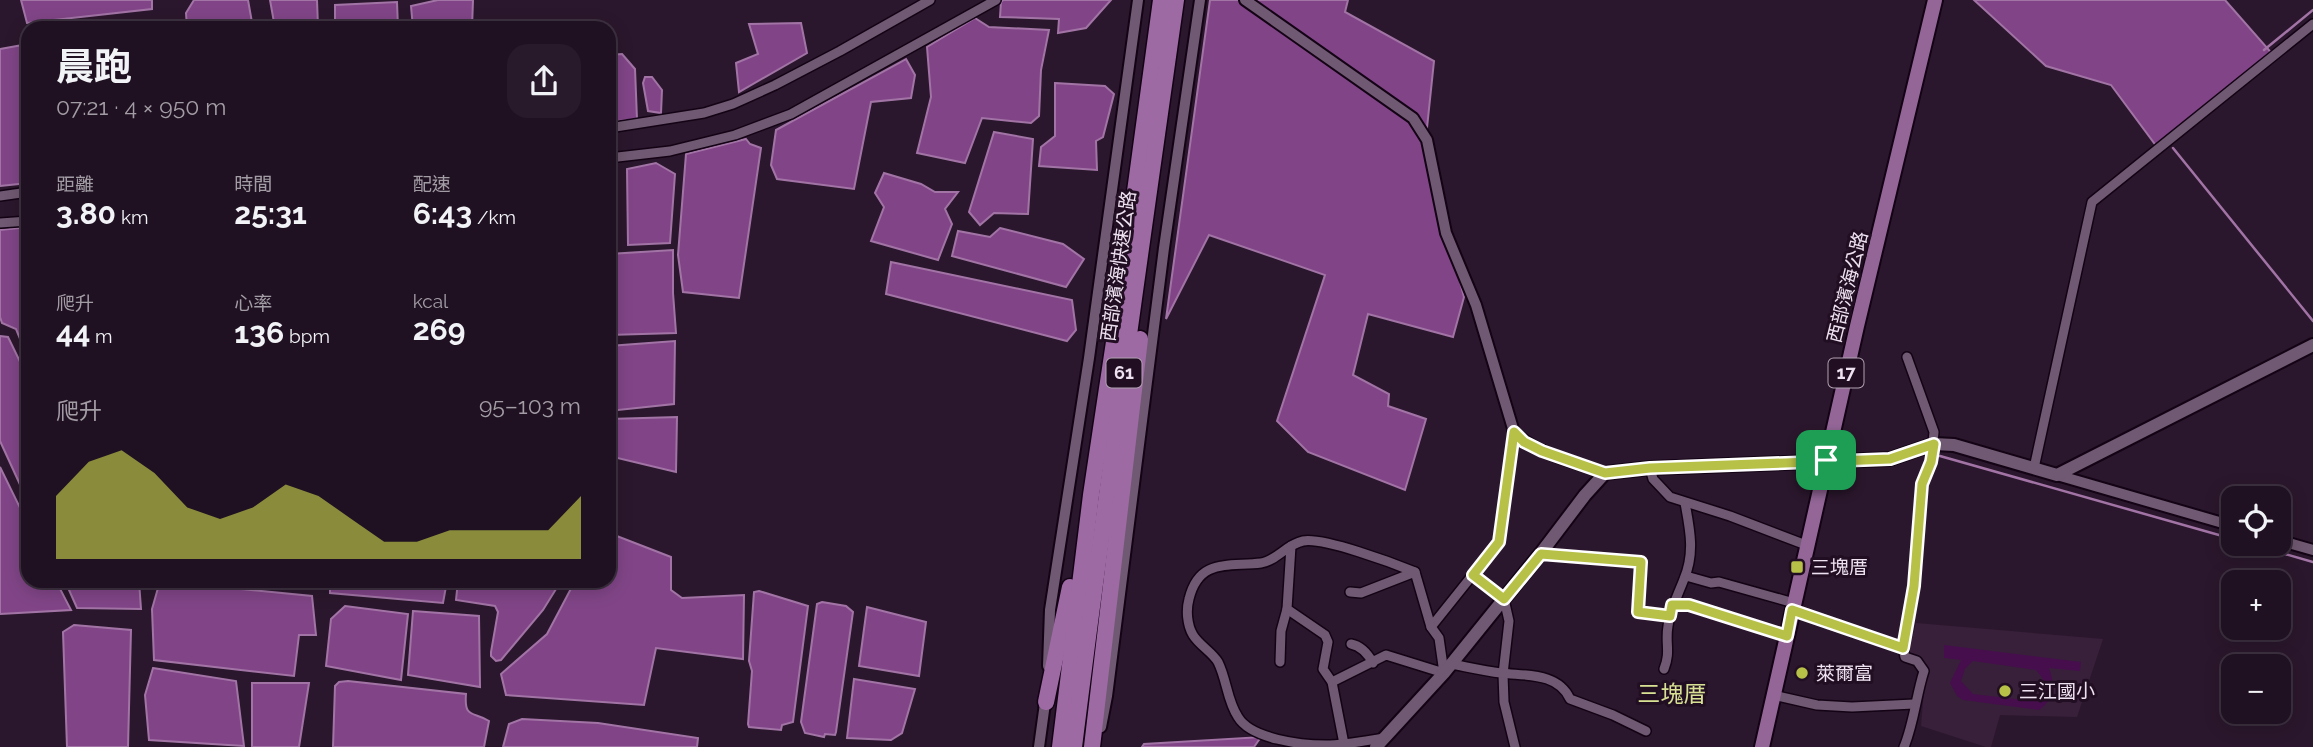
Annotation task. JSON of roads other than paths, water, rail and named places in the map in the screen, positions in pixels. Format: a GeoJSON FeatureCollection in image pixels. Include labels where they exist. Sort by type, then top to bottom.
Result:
{"type":"FeatureCollection","features":[{"type":"Feature","properties":{"kind":"highway","name":"西部濱海快速公路"},"geometry":{"type":"LineString","coordinates":[[1074,747],[1105,496],[1135,304],[1161,0]]}},
{"type":"Feature","properties":{"kind":"highway","name":"西部濱海快速公路"},"geometry":{"type":"LineString","coordinates":[[1060,747],[1091,495],[1176,0]]}},
{"type":"Feature","properties":{"kind":"highway"},"geometry":{"type":"LineString","coordinates":[[1046,702],[1069,595],[1110,309],[1148,157]]}},
{"type":"Feature","properties":{"kind":"highway"},"geometry":{"type":"LineString","coordinates":[[1092,747],[1152,225],[1148,157]]}},
{"type":"Feature","properties":{"kind":"main road","name":"西部濱海公路"},"geometry":{"type":"LineString","coordinates":[[1762,747],[1806,545],[1935,0]]}},
{"type":"Feature","properties":{"kind":"main road"},"geometry":{"type":"LineString","coordinates":[[1380,742],[1447,668],[1605,473],[1650,468],[1890,459],[1934,444],[1954,445],[2057,475],[2313,345]]}},
{"type":"Feature","properties":{"kind":"street"},"geometry":{"type":"LineString","coordinates":[[616,127],[704,113],[733,104],[840,51],[930,0]]}},
{"type":"Feature","properties":{"kind":"street"},"geometry":{"type":"LineString","coordinates":[[616,157],[670,150],[735,135],[790,114],[996,0]]}},
{"type":"Feature","properties":{"kind":"street"},"geometry":{"type":"LineString","coordinates":[[1040,747],[1046,702],[1050,610],[1089,358],[1138,0]]}},
{"type":"Feature","properties":{"kind":"street"},"geometry":{"type":"LineString","coordinates":[[1098,747],[1200,0]]}},
{"type":"Feature","properties":{"kind":"street"},"geometry":{"type":"LineString","coordinates":[[1245,0],[1413,118],[1427,141],[1446,233],[1476,305],[1514,432],[1499,542],[1432,627]]}},
{"type":"Feature","properties":{"kind":"street"},"geometry":{"type":"LineString","coordinates":[[2034,468],[2092,202],[2313,24]]}},
{"type":"Feature","properties":{"kind":"street"},"geometry":{"type":"LineString","coordinates":[[0,196],[21,193]]}},
{"type":"Feature","properties":{"kind":"street"},"geometry":{"type":"LineString","coordinates":[[0,223],[21,221]]}},
{"type":"Feature","properties":{"kind":"street"},"geometry":{"type":"LineString","coordinates":[[1904,747],[1910,732],[1923,671],[1917,661],[1905,657],[1903,648],[1914,586],[1922,484],[1931,462],[1934,444],[1934,432],[1907,357]]}},
{"type":"Feature","properties":{"kind":"street"},"geometry":{"type":"LineString","coordinates":[[1514,432],[1524,442],[1542,451],[1605,473]]}},
{"type":"Feature","properties":{"kind":"street"},"geometry":{"type":"LineString","coordinates":[[1650,468],[1653,479],[1670,497],[1806,545]]}},
{"type":"Feature","properties":{"kind":"street"},"geometry":{"type":"LineString","coordinates":[[2057,475],[2221,523]]}},
{"type":"Feature","properties":{"kind":"street"},"geometry":{"type":"LineString","coordinates":[[1664,669],[1669,657],[1667,630],[1672,605],[1686,576],[1692,539],[1685,503]]}},
{"type":"Feature","properties":{"kind":"street"},"geometry":{"type":"LineString","coordinates":[[1380,742],[1325,745],[1268,737],[1245,727],[1231,702],[1224,675],[1216,659],[1194,636],[1187,606],[1192,587],[1202,572],[1213,567],[1266,563],[1304,540],[1321,542],[1415,572]]}},
{"type":"Feature","properties":{"kind":"street"},"geometry":{"type":"LineString","coordinates":[[2291,544],[2313,550]]}},
{"type":"Feature","properties":{"kind":"street"},"geometry":{"type":"LineString","coordinates":[[1280,662],[1291,546]]}},
{"type":"Feature","properties":{"kind":"street"},"geometry":{"type":"LineString","coordinates":[[1541,554],[1641,562],[1638,612],[1670,616]]}},
{"type":"Feature","properties":{"kind":"street"},"geometry":{"type":"LineString","coordinates":[[1350,592],[1361,593],[1415,572]]}},
{"type":"Feature","properties":{"kind":"street"},"geometry":{"type":"LineString","coordinates":[[1415,572],[1447,668]]}},
{"type":"Feature","properties":{"kind":"street"},"geometry":{"type":"LineString","coordinates":[[1473,575],[1504,599],[1509,621],[1503,674],[1504,702],[1515,747]]}},
{"type":"Feature","properties":{"kind":"street"},"geometry":{"type":"LineString","coordinates":[[1686,576],[1711,583],[1719,582],[1903,648]]}},
{"type":"Feature","properties":{"kind":"street"},"geometry":{"type":"LineString","coordinates":[[1672,605],[1689,605],[1787,636]]}},
{"type":"Feature","properties":{"kind":"street"},"geometry":{"type":"LineString","coordinates":[[1287,609],[1325,635],[1328,642],[1323,669],[1332,682],[1344,744]]}},
{"type":"Feature","properties":{"kind":"street"},"geometry":{"type":"LineString","coordinates":[[1351,644],[1357,645],[1368,654],[1373,663]]}},
{"type":"Feature","properties":{"kind":"street"},"geometry":{"type":"LineString","coordinates":[[1332,682],[1386,655],[1447,668],[1533,674],[1566,690],[1570,699],[1646,731]]}},
{"type":"Feature","properties":{"kind":"street"},"geometry":{"type":"LineString","coordinates":[[1773,695],[1817,705],[1852,707],[1914,704]]}},
{"type":"Feature","properties":{"kind":"waterway"},"geometry":{"type":"LineString","coordinates":[[2264,50],[2313,10]]}},
{"type":"Feature","properties":{"kind":"waterway"},"geometry":{"type":"LineString","coordinates":[[2173,148],[2313,321]]}},
{"type":"Feature","properties":{"kind":"waterway"},"geometry":{"type":"LineString","coordinates":[[1940,456],[2221,536]]}},
{"type":"Feature","properties":{"kind":"waterway"},"geometry":{"type":"LineString","coordinates":[[2291,556],[2313,562]]}},
{"type":"Feature","properties":{"kind":"place","name":"三塊厝"},"geometry":{"type":"Point","coordinates":[1797,567]}},
{"type":"Feature","properties":{"kind":"place","name":"萊爾富"},"geometry":{"type":"Point","coordinates":[1802,673]}},
{"type":"Feature","properties":{"kind":"place","name":"三江國小"},"geometry":{"type":"Point","coordinates":[2005,691]}},
{"type":"Feature","properties":{"kind":"district","name":"三塊厝"},"geometry":{"type":"Point","coordinates":[1672,694]}}]}
